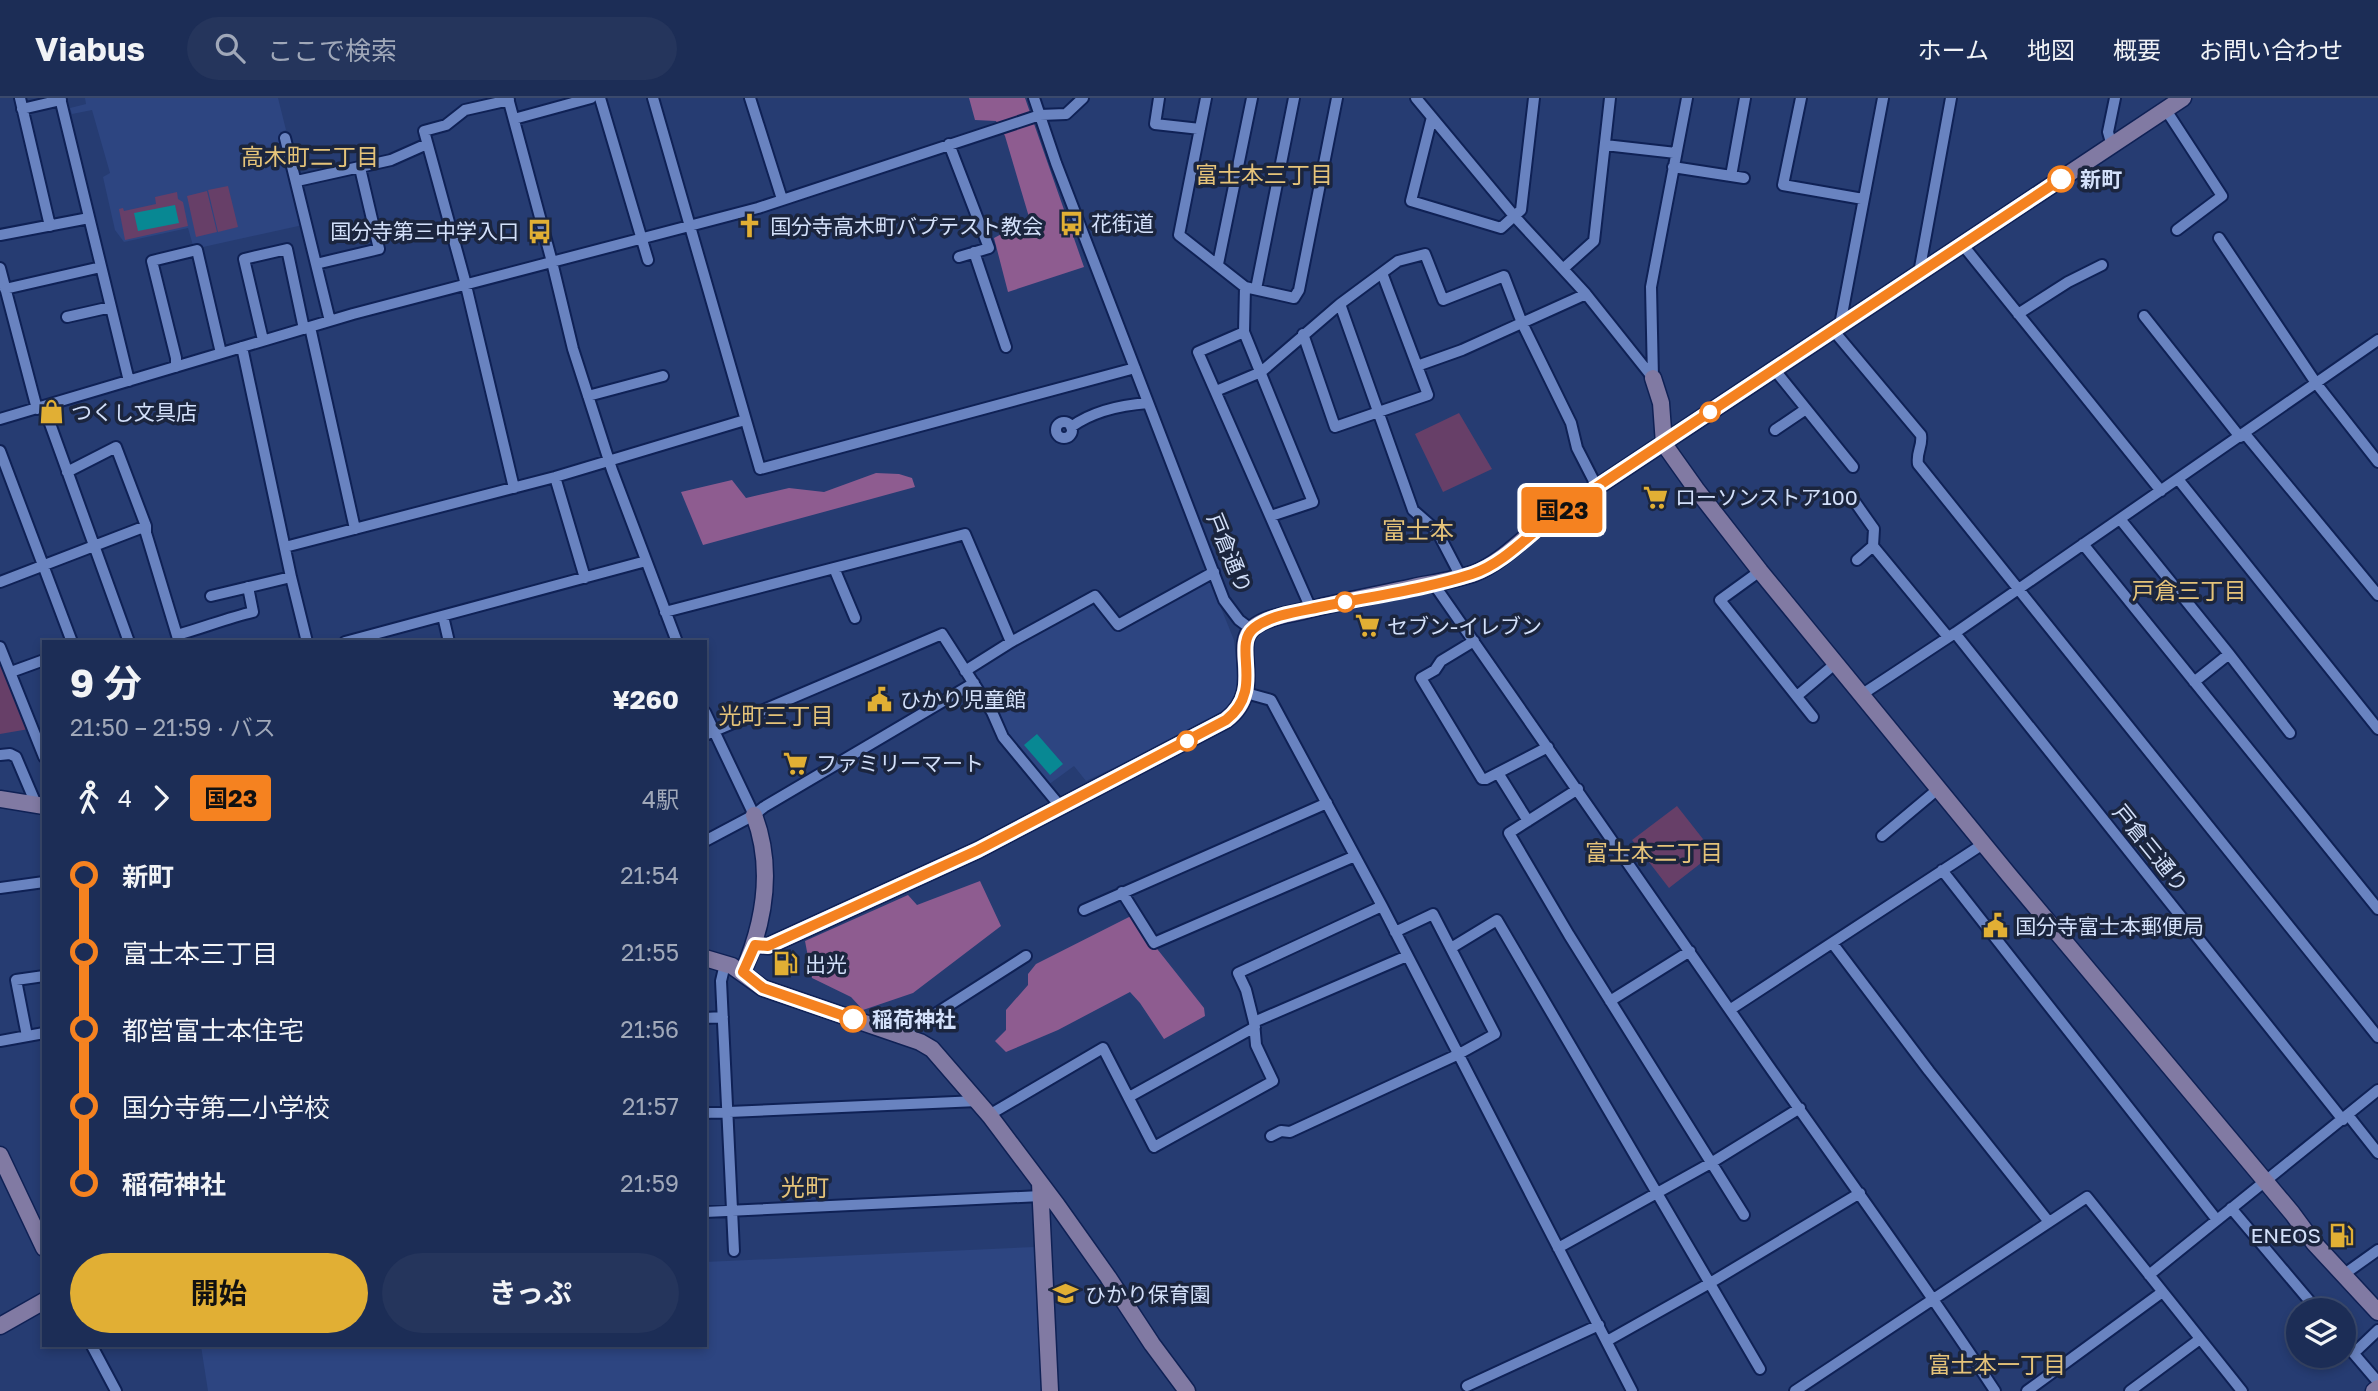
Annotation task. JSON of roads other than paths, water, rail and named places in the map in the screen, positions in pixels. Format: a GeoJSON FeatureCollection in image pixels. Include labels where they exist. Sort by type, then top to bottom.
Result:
{"type":"FeatureCollection","features":[{"type":"Feature","properties":{"kind":"street"},"geometry":{"type":"LineString","coordinates":[[514,119],[591,98]]}},
{"type":"Feature","properties":{"kind":"street"},"geometry":{"type":"LineString","coordinates":[[600,98],[648,260]]}},
{"type":"Feature","properties":{"kind":"street"},"geometry":{"type":"LineString","coordinates":[[653,98],[760,469],[1135,368]]}},
{"type":"Feature","properties":{"kind":"street"},"geometry":{"type":"LineString","coordinates":[[750,98],[782,200]]}},
{"type":"Feature","properties":{"kind":"street","name":"戸倉通り"},"geometry":{"type":"LineString","coordinates":[[1034,98],[1056,163],[1214,572],[1230,610],[1251,629]]}},
{"type":"Feature","properties":{"kind":"street"},"geometry":{"type":"LineString","coordinates":[[0,419],[330,321],[464,284],[643,240],[782,200],[1040,115],[1066,114],[1083,98]]}},
{"type":"Feature","properties":{"kind":"street"},"geometry":{"type":"LineString","coordinates":[[1160,98],[1155,124],[1200,129]]}},
{"type":"Feature","properties":{"kind":"street"},"geometry":{"type":"LineString","coordinates":[[1206,98],[1179,235],[1251,288],[1294,298],[1299,290],[1337,98]]}},
{"type":"Feature","properties":{"kind":"street"},"geometry":{"type":"LineString","coordinates":[[1218,264],[1252,98]]}},
{"type":"Feature","properties":{"kind":"street"},"geometry":{"type":"LineString","coordinates":[[1271,516],[1313,502],[1244,332],[1251,288],[1294,98]]}},
{"type":"Feature","properties":{"kind":"street"},"geometry":{"type":"LineString","coordinates":[[1416,98],[1515,217],[1586,294],[1653,378]]}},
{"type":"Feature","properties":{"kind":"street"},"geometry":{"type":"LineString","coordinates":[[1432,117],[1412,201],[1501,228],[1521,210],[1534,98]]}},
{"type":"Feature","properties":{"kind":"street"},"geometry":{"type":"LineString","coordinates":[[1563,268],[1594,241],[1610,98]]}},
{"type":"Feature","properties":{"kind":"street"},"geometry":{"type":"LineString","coordinates":[[1687,98],[1651,287],[1653,378],[1661,403],[1664,444],[1760,571],[1983,844],[2343,1275],[2378,1312]]}},
{"type":"Feature","properties":{"kind":"street"},"geometry":{"type":"LineString","coordinates":[[1731,176],[1745,98]]}},
{"type":"Feature","properties":{"kind":"street"},"geometry":{"type":"LineString","coordinates":[[1801,98],[1783,185],[1863,199]]}},
{"type":"Feature","properties":{"kind":"street"},"geometry":{"type":"LineString","coordinates":[[1836,328],[1883,98]]}},
{"type":"Feature","properties":{"kind":"street"},"geometry":{"type":"LineString","coordinates":[[1919,273],[1951,98]]}},
{"type":"Feature","properties":{"kind":"street"},"geometry":{"type":"LineString","coordinates":[[2112,146],[2108,132],[2115,98]]}},
{"type":"Feature","properties":{"kind":"street"},"geometry":{"type":"LineString","coordinates":[[755,945],[768,946],[978,850],[1226,720],[1237,710],[1246,693],[1245,649],[1251,629],[1270,620],[1311,609],[1461,577],[1488,567],[1541,525],[1597,487],[2183,98]]}},
{"type":"Feature","properties":{"kind":"street"},"geometry":{"type":"LineString","coordinates":[[50,226],[21,103],[60,99],[130,381]]}},
{"type":"Feature","properties":{"kind":"street"},"geometry":{"type":"LineString","coordinates":[[514,488],[464,277],[424,131],[446,125],[465,110],[508,99],[573,349],[609,461],[676,640]]}},
{"type":"Feature","properties":{"kind":"street"},"geometry":{"type":"LineString","coordinates":[[2166,110],[2222,196],[2177,230]]}},
{"type":"Feature","properties":{"kind":"street"},"geometry":{"type":"LineString","coordinates":[[285,138],[330,321]]}},
{"type":"Feature","properties":{"kind":"street"},"geometry":{"type":"LineString","coordinates":[[297,181],[391,160],[427,144]]}},
{"type":"Feature","properties":{"kind":"street"},"geometry":{"type":"LineString","coordinates":[[949,144],[989,248],[959,257]]}},
{"type":"Feature","properties":{"kind":"street"},"geometry":{"type":"LineString","coordinates":[[1605,145],[1676,153]]}},
{"type":"Feature","properties":{"kind":"street"},"geometry":{"type":"LineString","coordinates":[[1674,167],[1744,178]]}},
{"type":"Feature","properties":{"kind":"street"},"geometry":{"type":"LineString","coordinates":[[316,264],[379,249],[360,168]]}},
{"type":"Feature","properties":{"kind":"street"},"geometry":{"type":"LineString","coordinates":[[0,236],[89,218]]}},
{"type":"Feature","properties":{"kind":"street"},"geometry":{"type":"LineString","coordinates":[[2219,238],[2316,383],[2378,462]]}},
{"type":"Feature","properties":{"kind":"street"},"geometry":{"type":"LineString","coordinates":[[1962,244],[2161,491]]}},
{"type":"Feature","properties":{"kind":"street"},"geometry":{"type":"LineString","coordinates":[[263,340],[244,259],[286,249],[355,529]]}},
{"type":"Feature","properties":{"kind":"street"},"geometry":{"type":"LineString","coordinates":[[176,367],[152,261],[197,250],[221,353]]}},
{"type":"Feature","properties":{"kind":"street"},"geometry":{"type":"LineString","coordinates":[[974,252],[1006,347]]}},
{"type":"Feature","properties":{"kind":"street"},"geometry":{"type":"LineString","coordinates":[[1216,391],[1261,372],[1303,334],[1381,273],[1398,261],[1424,254],[1443,300],[1504,276],[1522,323],[1571,423],[1577,448],[1597,487]]}},
{"type":"Feature","properties":{"kind":"street"},"geometry":{"type":"LineString","coordinates":[[2018,314],[2068,282],[2102,265]]}},
{"type":"Feature","properties":{"kind":"street"},"geometry":{"type":"LineString","coordinates":[[3,286],[102,267]]}},
{"type":"Feature","properties":{"kind":"street"},"geometry":{"type":"LineString","coordinates":[[0,268],[40,408],[67,472],[128,640]]}},
{"type":"Feature","properties":{"kind":"street"},"geometry":{"type":"LineString","coordinates":[[1303,334],[1335,427],[1428,395],[1381,273]]}},
{"type":"Feature","properties":{"kind":"street"},"geometry":{"type":"LineString","coordinates":[[1418,366],[1586,294]]}},
{"type":"Feature","properties":{"kind":"street"},"geometry":{"type":"LineString","coordinates":[[1340,304],[1413,510],[1437,531],[1461,577]]}},
{"type":"Feature","properties":{"kind":"street"},"geometry":{"type":"LineString","coordinates":[[67,317],[111,307]]}},
{"type":"Feature","properties":{"kind":"street"},"geometry":{"type":"LineString","coordinates":[[2144,316],[2378,595]]}},
{"type":"Feature","properties":{"kind":"street"},"geometry":{"type":"LineString","coordinates":[[1836,328],[1921,435],[1922,441],[1916,456],[1918,464],[2378,1037]]}},
{"type":"Feature","properties":{"kind":"street"},"geometry":{"type":"LineString","coordinates":[[1244,332],[1198,352],[1311,609]]}},
{"type":"Feature","properties":{"kind":"street"},"geometry":{"type":"LineString","coordinates":[[1861,695],[2378,340]]}},
{"type":"Feature","properties":{"kind":"street"},"geometry":{"type":"LineString","coordinates":[[242,346],[307,640]]}},
{"type":"Feature","properties":{"kind":"street"},"geometry":{"type":"LineString","coordinates":[[1774,369],[1853,467]]}},
{"type":"Feature","properties":{"kind":"street"},"geometry":{"type":"LineString","coordinates":[[588,396],[646,376],[663,376]]}},
{"type":"Feature","properties":{"kind":"street"},"geometry":{"type":"LineString","coordinates":[[1071,427],[1094,414],[1117,407],[1148,403]]}},
{"type":"Feature","properties":{"kind":"street"},"geometry":{"type":"LineString","coordinates":[[1775,430],[1806,409]]}},
{"type":"Feature","properties":{"kind":"street"},"geometry":{"type":"LineString","coordinates":[[285,547],[555,477],[745,420]]}},
{"type":"Feature","properties":{"kind":"street"},"geometry":{"type":"LineString","coordinates":[[67,472],[116,447],[146,526],[178,639],[230,617],[253,612],[248,587]]}},
{"type":"Feature","properties":{"kind":"street"},"geometry":{"type":"LineString","coordinates":[[0,451],[71,640]]}},
{"type":"Feature","properties":{"kind":"street"},"geometry":{"type":"LineString","coordinates":[[555,477],[585,578]]}},
{"type":"Feature","properties":{"kind":"street"},"geometry":{"type":"LineString","coordinates":[[2178,479],[2378,729]]}},
{"type":"Feature","properties":{"kind":"street"},"geometry":{"type":"LineString","coordinates":[[1855,502],[1874,529],[1873,546],[1857,560]]}},
{"type":"Feature","properties":{"kind":"street"},"geometry":{"type":"LineString","coordinates":[[2120,519],[2290,733]]}},
{"type":"Feature","properties":{"kind":"street"},"geometry":{"type":"LineString","coordinates":[[0,582],[146,526]]}},
{"type":"Feature","properties":{"kind":"street"},"geometry":{"type":"LineString","coordinates":[[665,612],[965,534],[1011,642]]}},
{"type":"Feature","properties":{"kind":"street"},"geometry":{"type":"LineString","coordinates":[[2083,544],[2378,909]]}},
{"type":"Feature","properties":{"kind":"street","name":"戸倉三通り"},"geometry":{"type":"LineString","coordinates":[[1873,546],[1952,635],[2378,1153]]}},
{"type":"Feature","properties":{"kind":"street"},"geometry":{"type":"LineString","coordinates":[[376,638],[443,616],[646,561]]}},
{"type":"Feature","properties":{"kind":"street"},"geometry":{"type":"LineString","coordinates":[[834,568],[855,618]]}},
{"type":"Feature","properties":{"kind":"street"},"geometry":{"type":"LineString","coordinates":[[1760,571],[1720,600],[1813,717]]}},
{"type":"Feature","properties":{"kind":"street"},"geometry":{"type":"LineString","coordinates":[[965,671],[1011,642],[1095,596],[1118,625],[1214,572]]}},
{"type":"Feature","properties":{"kind":"street"},"geometry":{"type":"LineString","coordinates":[[211,596],[291,577]]}},
{"type":"Feature","properties":{"kind":"street"},"geometry":{"type":"LineString","coordinates":[[1433,583],[1860,1193],[1995,1391]]}},
{"type":"Feature","properties":{"kind":"street"},"geometry":{"type":"LineString","coordinates":[[443,616],[449,640]]}},
{"type":"Feature","properties":{"kind":"street"},"geometry":{"type":"LineString","coordinates":[[743,972],[755,945],[765,903],[766,882],[761,833],[709,733],[942,634],[992,712],[1003,737],[1060,806]]}},
{"type":"Feature","properties":{"kind":"street"},"geometry":{"type":"LineString","coordinates":[[1474,641],[1441,661],[1435,670],[1421,678],[1482,779],[1548,747]]}},
{"type":"Feature","properties":{"kind":"street"},"geometry":{"type":"LineString","coordinates":[[0,647],[42,751]]}},
{"type":"Feature","properties":{"kind":"street"},"geometry":{"type":"LineString","coordinates":[[2194,682],[2229,654]]}},
{"type":"Feature","properties":{"kind":"street"},"geometry":{"type":"LineString","coordinates":[[11,672],[42,661]]}},
{"type":"Feature","properties":{"kind":"street"},"geometry":{"type":"LineString","coordinates":[[1797,696],[1836,663]]}},
{"type":"Feature","properties":{"kind":"street"},"geometry":{"type":"LineString","coordinates":[[707,840],[754,816],[764,807],[974,683]]}},
{"type":"Feature","properties":{"kind":"street"},"geometry":{"type":"LineString","coordinates":[[1246,693],[1271,700],[1459,1054],[1632,1391]]}},
{"type":"Feature","properties":{"kind":"street"},"geometry":{"type":"LineString","coordinates":[[0,755],[10,754],[16,757],[40,805]]}},
{"type":"Feature","properties":{"kind":"street"},"geometry":{"type":"LineString","coordinates":[[1498,773],[1528,821]]}},
{"type":"Feature","properties":{"kind":"street"},"geometry":{"type":"LineString","coordinates":[[1578,789],[1509,833],[1744,1215]]}},
{"type":"Feature","properties":{"kind":"street"},"geometry":{"type":"LineString","coordinates":[[1882,836],[1938,789]]}},
{"type":"Feature","properties":{"kind":"street"},"geometry":{"type":"LineString","coordinates":[[0,799],[40,805]]}},
{"type":"Feature","properties":{"kind":"street"},"geometry":{"type":"LineString","coordinates":[[1084,909],[1327,803]]}},
{"type":"Feature","properties":{"kind":"street"},"geometry":{"type":"LineString","coordinates":[[1731,1009],[1983,844]]}},
{"type":"Feature","properties":{"kind":"street"},"geometry":{"type":"LineString","coordinates":[[1122,892],[1154,943],[1355,856]]}},
{"type":"Feature","properties":{"kind":"street"},"geometry":{"type":"LineString","coordinates":[[1942,870],[2217,1220]]}},
{"type":"Feature","properties":{"kind":"street"},"geometry":{"type":"LineString","coordinates":[[3,888],[42,882]]}},
{"type":"Feature","properties":{"kind":"street"},"geometry":{"type":"LineString","coordinates":[[989,1115],[1102,1048],[1154,1147],[1273,1081],[1256,1045],[1246,990],[1238,972],[1381,906]]}},
{"type":"Feature","properties":{"kind":"street"},"geometry":{"type":"LineString","coordinates":[[1271,1136],[1281,1131],[1290,1132],[1459,1054],[1495,1034],[1433,914],[1395,932]]}},
{"type":"Feature","properties":{"kind":"street"},"geometry":{"type":"LineString","coordinates":[[1451,948],[1497,920],[1760,1369]]}},
{"type":"Feature","properties":{"kind":"street"},"geometry":{"type":"LineString","coordinates":[[1833,944],[1929,1071],[2049,1222]]}},
{"type":"Feature","properties":{"kind":"street"},"geometry":{"type":"LineString","coordinates":[[1610,1001],[1690,951]]}},
{"type":"Feature","properties":{"kind":"street"},"geometry":{"type":"LineString","coordinates":[[901,1036],[1026,956]]}},
{"type":"Feature","properties":{"kind":"street"},"geometry":{"type":"LineString","coordinates":[[1129,1097],[1254,1025],[1407,956]]}},
{"type":"Feature","properties":{"kind":"street"},"geometry":{"type":"LineString","coordinates":[[707,959],[743,972],[763,988],[919,1042],[932,1049],[989,1115],[1041,1190],[1108,1277],[1152,1345],[1187,1391]]}},
{"type":"Feature","properties":{"kind":"street"},"geometry":{"type":"LineString","coordinates":[[725,964],[721,981],[734,1251]]}},
{"type":"Feature","properties":{"kind":"street"},"geometry":{"type":"LineString","coordinates":[[27,1036],[16,980],[42,976]]}},
{"type":"Feature","properties":{"kind":"street"},"geometry":{"type":"LineString","coordinates":[[707,1017],[723,1017]]}},
{"type":"Feature","properties":{"kind":"street"},"geometry":{"type":"LineString","coordinates":[[0,1041],[42,1033]]}},
{"type":"Feature","properties":{"kind":"street"},"geometry":{"type":"LineString","coordinates":[[2149,1275],[2378,1090]]}},
{"type":"Feature","properties":{"kind":"street"},"geometry":{"type":"LineString","coordinates":[[707,1113],[978,1101]]}},
{"type":"Feature","properties":{"kind":"street"},"geometry":{"type":"LineString","coordinates":[[1558,1248],[1711,1163],[1800,1108]]}},
{"type":"Feature","properties":{"kind":"street"},"geometry":{"type":"LineString","coordinates":[[0,1155],[42,1244]]}},
{"type":"Feature","properties":{"kind":"street"},"geometry":{"type":"LineString","coordinates":[[707,1212],[1041,1190]]}},
{"type":"Feature","properties":{"kind":"street"},"geometry":{"type":"LineString","coordinates":[[1041,1190],[1050,1391]]}},
{"type":"Feature","properties":{"kind":"street"},"geometry":{"type":"LineString","coordinates":[[1607,1340],[1710,1283],[1860,1193]]}},
{"type":"Feature","properties":{"kind":"street"},"geometry":{"type":"LineString","coordinates":[[1795,1391],[2087,1197],[2161,1293],[2242,1391]]}},
{"type":"Feature","properties":{"kind":"street"},"geometry":{"type":"LineString","coordinates":[[2231,1208],[2307,1298]]}},
{"type":"Feature","properties":{"kind":"street"},"geometry":{"type":"LineString","coordinates":[[2343,1275],[2378,1250]]}},
{"type":"Feature","properties":{"kind":"street"},"geometry":{"type":"LineString","coordinates":[[2027,1391],[2161,1293]]}},
{"type":"Feature","properties":{"kind":"street"},"geometry":{"type":"LineString","coordinates":[[0,1326],[42,1302]]}},
{"type":"Feature","properties":{"kind":"street"},"geometry":{"type":"LineString","coordinates":[[1466,1386],[1599,1325]]}},
{"type":"Feature","properties":{"kind":"street"},"geometry":{"type":"LineString","coordinates":[[2356,1351],[2378,1330]]}},
{"type":"Feature","properties":{"kind":"street"},"geometry":{"type":"LineString","coordinates":[[2130,1391],[2200,1339]]}},
{"type":"Feature","properties":{"kind":"street"},"geometry":{"type":"LineString","coordinates":[[93,1347],[116,1391]]}},
{"type":"Feature","properties":{"kind":"street"},"geometry":{"type":"LineString","coordinates":[[2356,1355],[2378,1382]]}},
{"type":"Feature","properties":{"kind":"place","name":"新町"},"geometry":{"type":"Point","coordinates":[2061,179]}},
{"type":"Feature","properties":{"kind":"place","name":"花街道"},"geometry":{"type":"Point","coordinates":[1071,223]}},
{"type":"Feature","properties":{"kind":"place","name":"国分寺高木町バプテスト教会"},"geometry":{"type":"Point","coordinates":[750,226]}},
{"type":"Feature","properties":{"kind":"place","name":"国分寺第三中学入口"},"geometry":{"type":"Point","coordinates":[539,231]}},
{"type":"Feature","properties":{"kind":"place","name":"つくし文具店"},"geometry":{"type":"Point","coordinates":[51,412]}},
{"type":"Feature","properties":{"kind":"place","name":"ローソンストア100"},"geometry":{"type":"Point","coordinates":[1655,497]}},
{"type":"Feature","properties":{"kind":"place","name":"セブン-イレブン"},"geometry":{"type":"Point","coordinates":[1367,626]}},
{"type":"Feature","properties":{"kind":"place","name":"ひかり児童館"},"geometry":{"type":"Point","coordinates":[880,699]}},
{"type":"Feature","properties":{"kind":"place","name":"ファミリーマート"},"geometry":{"type":"Point","coordinates":[796,763]}},
{"type":"Feature","properties":{"kind":"place","name":"国分寺富士本郵便局"},"geometry":{"type":"Point","coordinates":[1995,926]}},
{"type":"Feature","properties":{"kind":"place","name":"出光"},"geometry":{"type":"Point","coordinates":[785,964]}},
{"type":"Feature","properties":{"kind":"place","name":"稲荷神社"},"geometry":{"type":"Point","coordinates":[853,1019]}},
{"type":"Feature","properties":{"kind":"place","name":"ENEOS"},"geometry":{"type":"Point","coordinates":[2341,1235]}},
{"type":"Feature","properties":{"kind":"place","name":"ひかり保育園"},"geometry":{"type":"Point","coordinates":[1065,1294]}},
{"type":"Feature","properties":{"kind":"district","name":"高木町二丁目"},"geometry":{"type":"Point","coordinates":[310,156]}},
{"type":"Feature","properties":{"kind":"district","name":"富士本三丁目"},"geometry":{"type":"Point","coordinates":[1264,174]}},
{"type":"Feature","properties":{"kind":"district","name":"富士本"},"geometry":{"type":"Point","coordinates":[1418,529]}},
{"type":"Feature","properties":{"kind":"district","name":"戸倉三丁目"},"geometry":{"type":"Point","coordinates":[2189,590]}},
{"type":"Feature","properties":{"kind":"district","name":"光町三丁目"},"geometry":{"type":"Point","coordinates":[776,715]}},
{"type":"Feature","properties":{"kind":"district","name":"富士本二丁目"},"geometry":{"type":"Point","coordinates":[1654,852]}},
{"type":"Feature","properties":{"kind":"district","name":"光町"},"geometry":{"type":"Point","coordinates":[805,1186]}},
{"type":"Feature","properties":{"kind":"district","name":"富士本一丁目"},"geometry":{"type":"Point","coordinates":[1997,1364]}}]}
